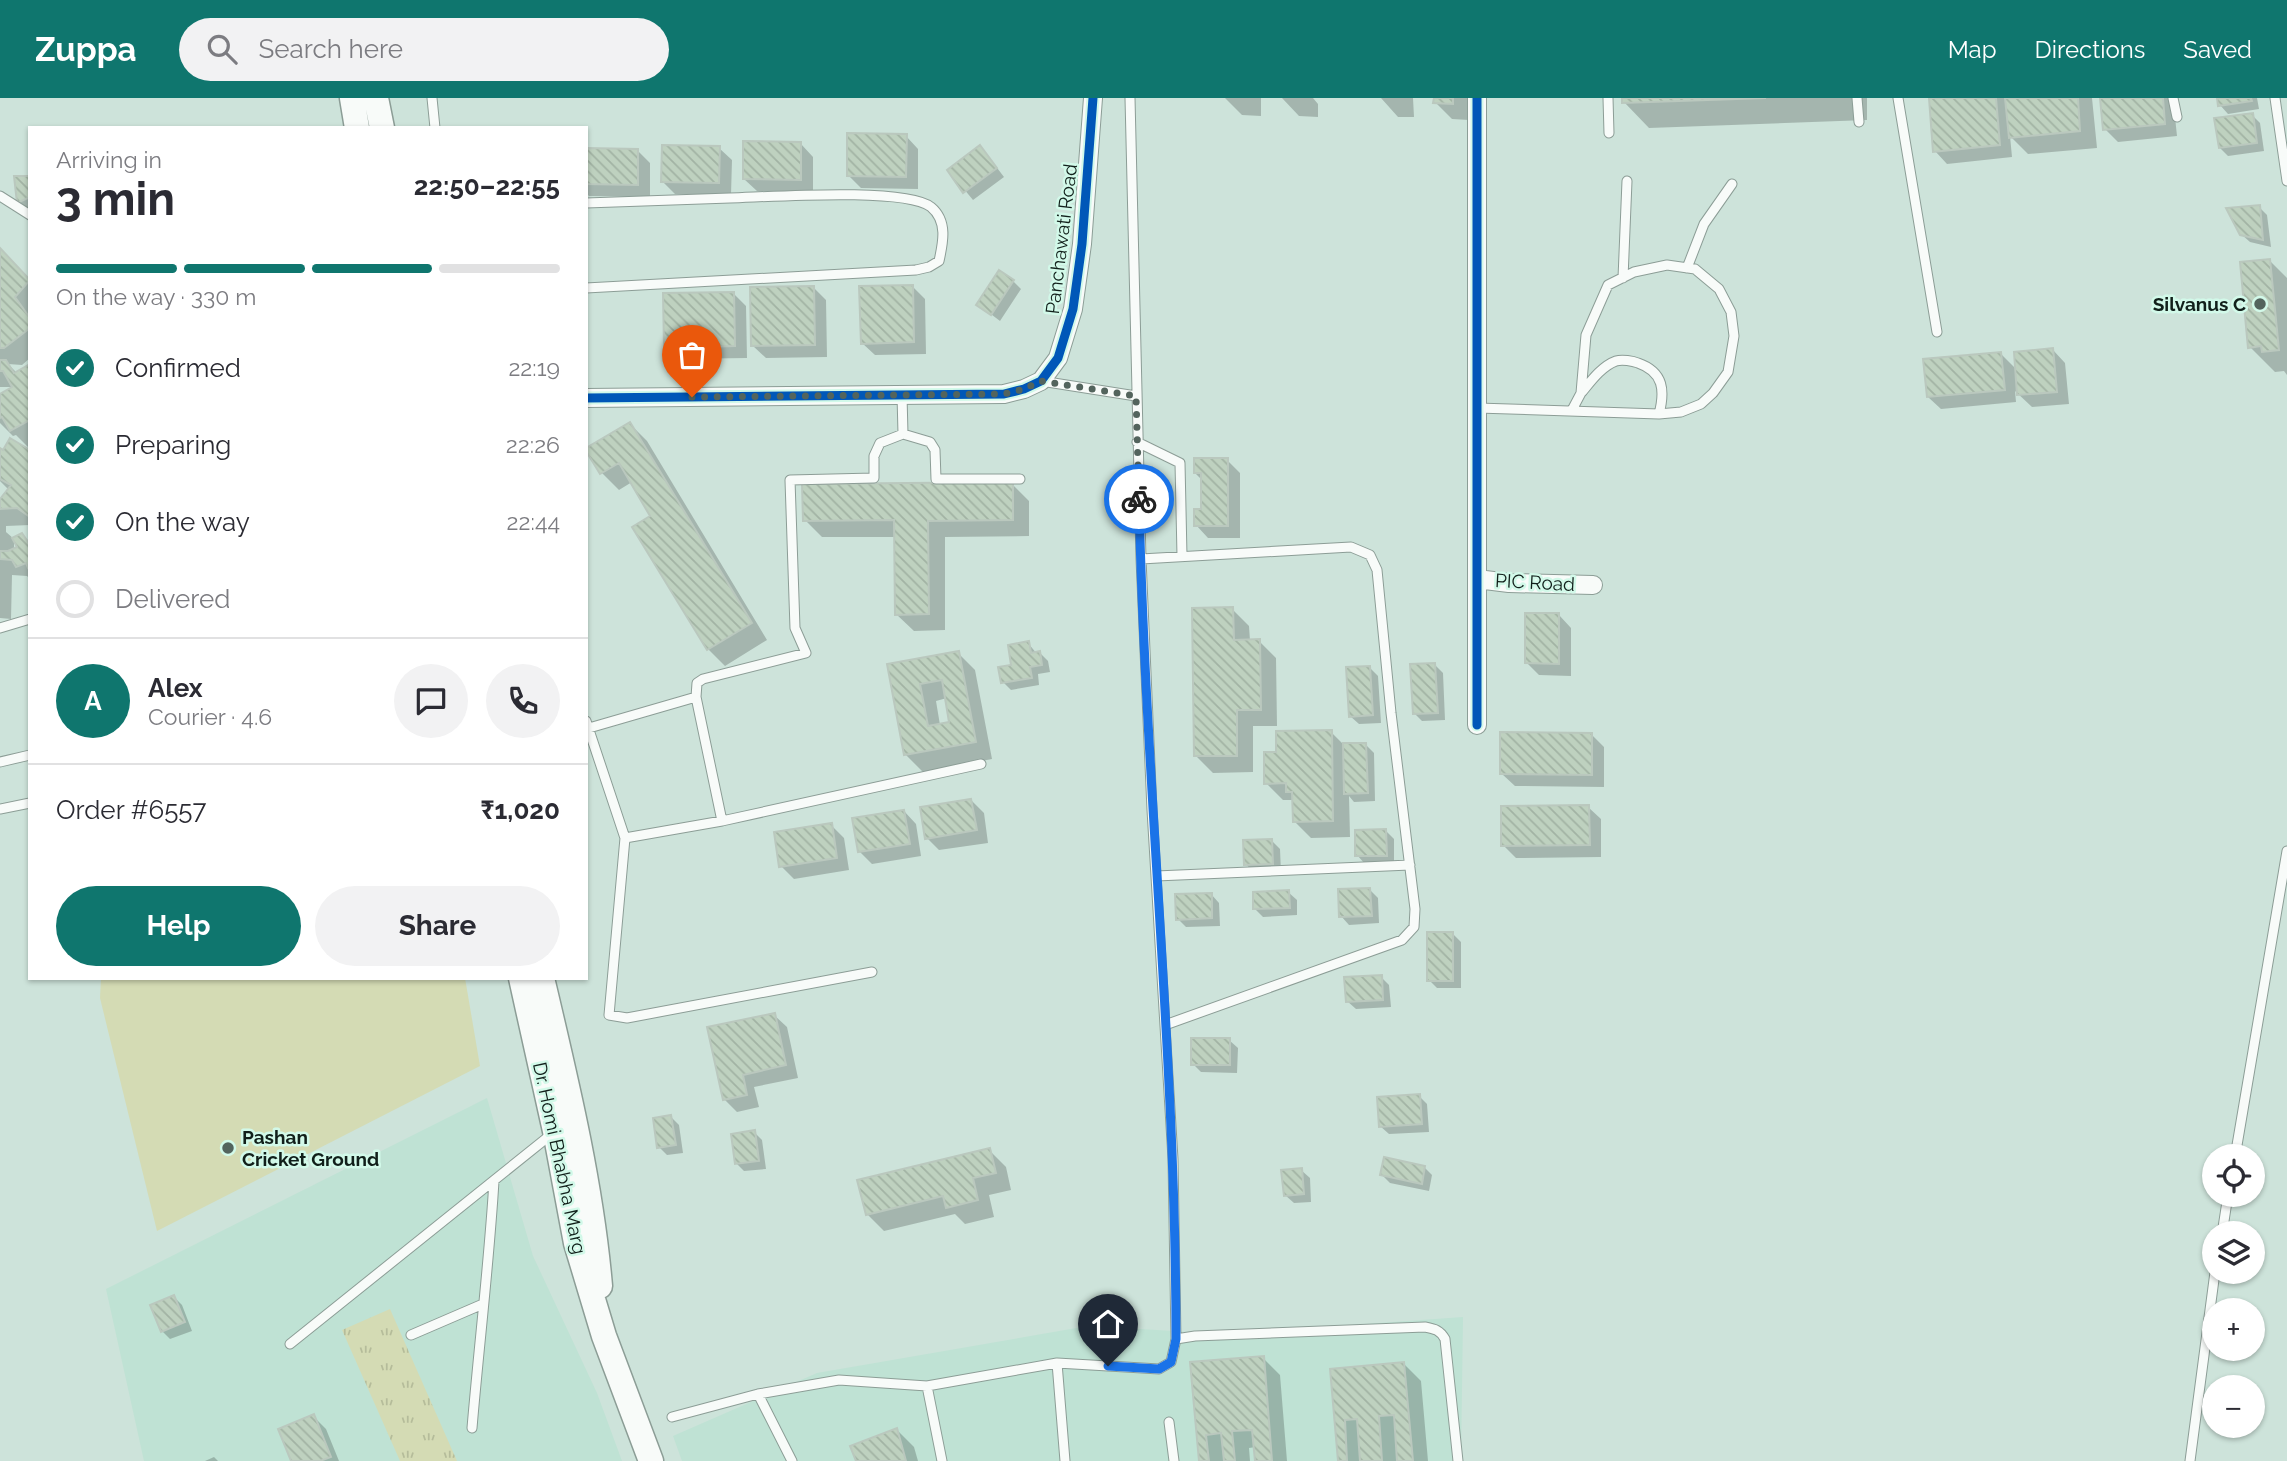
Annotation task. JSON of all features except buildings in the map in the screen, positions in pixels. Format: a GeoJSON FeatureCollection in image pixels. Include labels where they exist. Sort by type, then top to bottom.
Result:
{"type":"FeatureCollection","features":[{"type":"Feature","properties":{"kind":"main road"},"geometry":{"type":"LineString","coordinates":[[352,98],[357,126]]}},
{"type":"Feature","properties":{"kind":"main road"},"geometry":{"type":"LineString","coordinates":[[376,98],[382,126]]}},
{"type":"Feature","properties":{"kind":"main road","name":"Dr. Homi Bhabha Marg"},"geometry":{"type":"LineString","coordinates":[[521,980],[555,1131],[576,1243],[604,1336],[651,1461]]}},
{"type":"Feature","properties":{"kind":"main road","name":"Dr. Homi Bhabha Marg"},"geometry":{"type":"LineString","coordinates":[[542,980],[573,1111],[596,1239],[604,1336]]}},
{"type":"Feature","properties":{"kind":"street","name":"Panchawati Road"},"geometry":{"type":"LineString","coordinates":[[1041,381],[1058,358],[1073,309],[1082,244],[1093,98]]}},
{"type":"Feature","properties":{"kind":"street"},"geometry":{"type":"LineString","coordinates":[[1477,98],[1477,725]]}},
{"type":"Feature","properties":{"kind":"street"},"geometry":{"type":"LineString","coordinates":[[588,398],[1004,394],[1041,381]]}},
{"type":"Feature","properties":{"kind":"street","name":"PIC Road"},"geometry":{"type":"LineString","coordinates":[[1477,579],[1509,583],[1593,585]]}},
{"type":"Feature","properties":{"kind":"lane"},"geometry":{"type":"LineString","coordinates":[[432,98],[435,126]]}},
{"type":"Feature","properties":{"kind":"lane"},"geometry":{"type":"LineString","coordinates":[[672,1417],[758,1394],[839,1380],[927,1386],[1057,1363],[1159,1369],[1171,1362],[1176,1339],[1173,1159],[1141,559],[1130,98]]}},
{"type":"Feature","properties":{"kind":"lane"},"geometry":{"type":"LineString","coordinates":[[1608,98],[1609,133]]}},
{"type":"Feature","properties":{"kind":"lane"},"geometry":{"type":"LineString","coordinates":[[1857,98],[1859,122]]}},
{"type":"Feature","properties":{"kind":"lane"},"geometry":{"type":"LineString","coordinates":[[1898,98],[1937,332]]}},
{"type":"Feature","properties":{"kind":"lane"},"geometry":{"type":"LineString","coordinates":[[2173,98],[2177,117]]}},
{"type":"Feature","properties":{"kind":"lane"},"geometry":{"type":"LineString","coordinates":[[2275,98],[2287,181]]}},
{"type":"Feature","properties":{"kind":"lane"},"geometry":{"type":"LineString","coordinates":[[1623,278],[1627,181]]}},
{"type":"Feature","properties":{"kind":"lane"},"geometry":{"type":"LineString","coordinates":[[1687,268],[1704,223],[1732,184]]}},
{"type":"Feature","properties":{"kind":"lane"},"geometry":{"type":"LineString","coordinates":[[588,203],[829,195],[875,196],[918,201],[932,208],[943,222],[943,243],[939,261],[916,270],[588,288]]}},
{"type":"Feature","properties":{"kind":"lane"},"geometry":{"type":"LineString","coordinates":[[0,196],[28,214]]}},
{"type":"Feature","properties":{"kind":"lane"},"geometry":{"type":"LineString","coordinates":[[1477,408],[1659,414],[1681,412],[1701,404],[1728,372],[1734,336],[1731,312],[1719,289],[1695,269],[1667,265],[1634,272],[1608,285],[1586,335],[1581,393]]}},
{"type":"Feature","properties":{"kind":"lane"},"geometry":{"type":"LineString","coordinates":[[1572,410],[1592,379],[1617,361],[1634,362],[1650,368],[1660,381],[1664,395],[1659,414]]}},
{"type":"Feature","properties":{"kind":"lane"},"geometry":{"type":"LineString","coordinates":[[1041,381],[1136,396]]}},
{"type":"Feature","properties":{"kind":"lane"},"geometry":{"type":"LineString","coordinates":[[902,395],[903,434]]}},
{"type":"Feature","properties":{"kind":"lane"},"geometry":{"type":"LineString","coordinates":[[722,821],[696,697],[697,683],[703,679],[806,653],[795,628],[790,480],[874,478],[874,456],[880,443],[903,434],[930,442],[936,450],[936,479],[1020,479]]}},
{"type":"Feature","properties":{"kind":"lane"},"geometry":{"type":"LineString","coordinates":[[1137,442],[1180,463],[1182,556]]}},
{"type":"Feature","properties":{"kind":"lane"},"geometry":{"type":"LineString","coordinates":[[1141,559],[1351,547],[1370,555],[1377,570],[1415,922],[1412,931],[1402,940],[1165,1025]]}},
{"type":"Feature","properties":{"kind":"lane"},"geometry":{"type":"LineString","coordinates":[[0,628],[28,620]]}},
{"type":"Feature","properties":{"kind":"lane"},"geometry":{"type":"LineString","coordinates":[[588,724],[696,697]]}},
{"type":"Feature","properties":{"kind":"lane"},"geometry":{"type":"LineString","coordinates":[[588,727],[625,838],[609,1015],[627,1017],[872,972]]}},
{"type":"Feature","properties":{"kind":"lane"},"geometry":{"type":"LineString","coordinates":[[0,762],[28,755]]}},
{"type":"Feature","properties":{"kind":"lane"},"geometry":{"type":"LineString","coordinates":[[625,838],[722,821],[981,764]]}},
{"type":"Feature","properties":{"kind":"lane"},"geometry":{"type":"LineString","coordinates":[[0,809],[28,803]]}},
{"type":"Feature","properties":{"kind":"lane"},"geometry":{"type":"LineString","coordinates":[[2237,1144],[2287,851]]}},
{"type":"Feature","properties":{"kind":"lane"},"geometry":{"type":"LineString","coordinates":[[1156,876],[1410,865]]}},
{"type":"Feature","properties":{"kind":"lane"},"geometry":{"type":"LineString","coordinates":[[290,1344],[555,1131],[573,1111]]}},
{"type":"Feature","properties":{"kind":"lane"},"geometry":{"type":"LineString","coordinates":[[472,1428],[489,1266],[494,1181]]}},
{"type":"Feature","properties":{"kind":"lane"},"geometry":{"type":"LineString","coordinates":[[2190,1461],[2213,1284]]}},
{"type":"Feature","properties":{"kind":"lane"},"geometry":{"type":"LineString","coordinates":[[411,1335],[483,1304]]}},
{"type":"Feature","properties":{"kind":"lane"},"geometry":{"type":"LineString","coordinates":[[1176,1339],[1425,1327],[1434,1329],[1445,1339],[1458,1461]]}},
{"type":"Feature","properties":{"kind":"lane"},"geometry":{"type":"LineString","coordinates":[[1057,1363],[1065,1461]]}},
{"type":"Feature","properties":{"kind":"lane"},"geometry":{"type":"LineString","coordinates":[[927,1386],[942,1461]]}},
{"type":"Feature","properties":{"kind":"lane"},"geometry":{"type":"LineString","coordinates":[[758,1394],[792,1461]]}},
{"type":"Feature","properties":{"kind":"lane"},"geometry":{"type":"LineString","coordinates":[[1169,1422],[1174,1461]]}},
{"type":"Feature","properties":{"kind":"shaded area"},"geometry":{"type":"Polygon","coordinates":[[[487,1098],[533,1256],[597,1393],[622,1461],[144,1461],[106,1289],[487,1098]]]}},
{"type":"Feature","properties":{"kind":"shaded area"},"geometry":{"type":"Polygon","coordinates":[[[1463,1317],[1461,1461],[682,1461],[673,1436],[817,1373],[1088,1326],[1225,1334],[1463,1317]]]}},
{"type":"Feature","properties":{"kind":"green space","name":"Pashan Cricket Ground"},"geometry":{"type":"Polygon","coordinates":[[[101,980],[465,980],[480,1066],[157,1231],[100,998],[101,980]]]}},
{"type":"Feature","properties":{"kind":"green space"},"geometry":{"type":"Polygon","coordinates":[[[390,1309],[457,1461],[400,1461],[342,1330],[390,1309]]]}},
{"type":"Feature","properties":{"kind":"cycle path"},"geometry":{"type":"LineString","coordinates":[[588,398],[1004,394],[1041,381],[1058,358],[1073,309],[1082,244],[1093,98]]}},
{"type":"Feature","properties":{"kind":"cycle path"},"geometry":{"type":"LineString","coordinates":[[1477,98],[1477,725]]}},
{"type":"Feature","properties":{"kind":"way so far"},"geometry":{"type":"LineString","coordinates":[[692,397],[1004,394],[1041,381],[1136,396],[1139,499]]}},
{"type":"Feature","properties":{"kind":"place","name":"Silvanus C"},"geometry":{"type":"Point","coordinates":[2260,304]}},
{"type":"Feature","properties":{"kind":"place","name":"Pashan Cricket Ground"},"geometry":{"type":"Point","coordinates":[228,1148]}},
{"type":"Feature","properties":{"kind":"route"},"geometry":{"type":"LineString","coordinates":[[1108,1366],[1159,1369],[1171,1362],[1176,1339],[1173,1159],[1152,810],[1139,499]]}}]}
